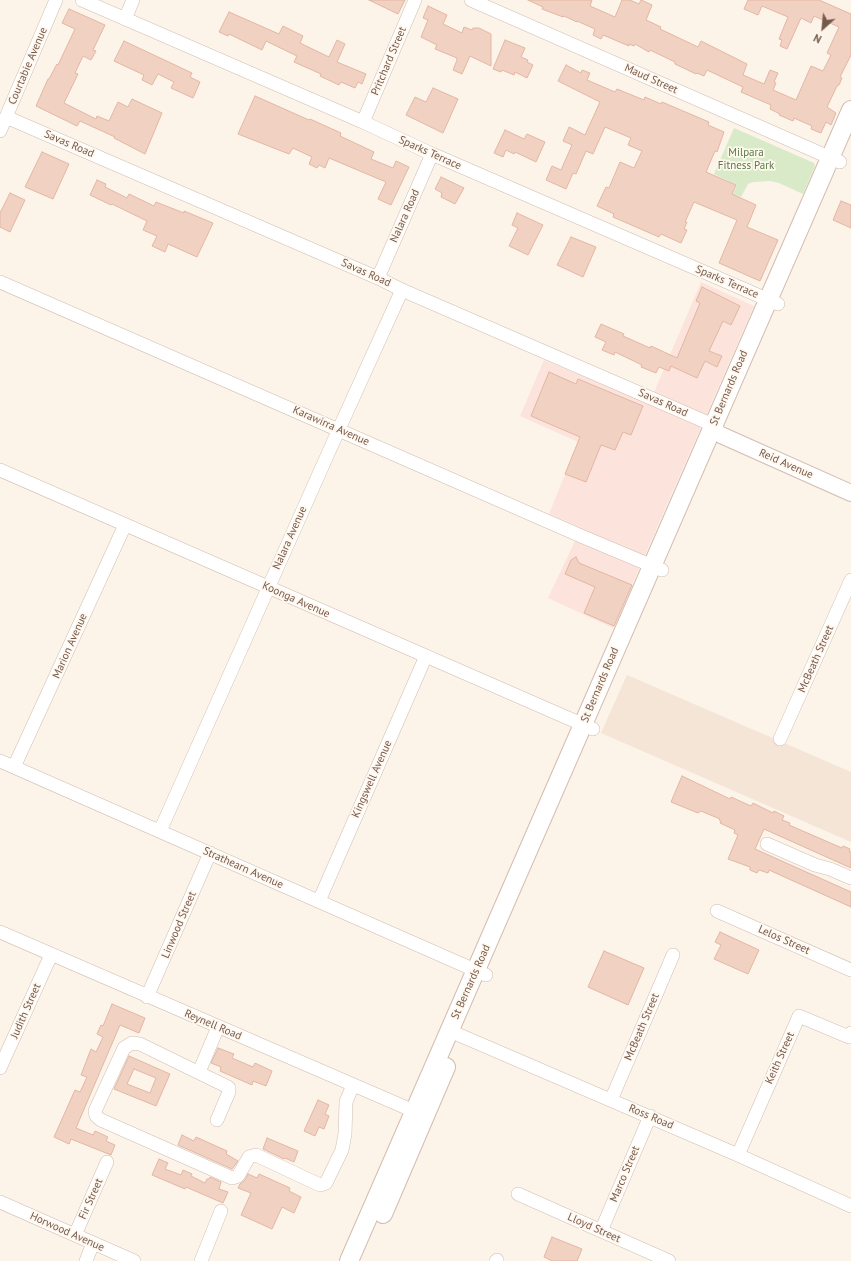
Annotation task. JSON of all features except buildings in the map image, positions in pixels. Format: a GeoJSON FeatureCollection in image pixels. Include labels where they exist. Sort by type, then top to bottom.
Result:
{"type":"FeatureCollection","features":[{"type":"Feature","properties":{"kind":"main road","name":"St Bernards Road"},"geometry":{"type":"LineString","coordinates":[[362,1261],[420,1114],[481,972],[835,160],[851,110]]}},
{"type":"Feature","properties":{"kind":"main road","name":"St Bernards Road"},"geometry":{"type":"LineString","coordinates":[[835,160],[851,136]]}},
{"type":"Feature","properties":{"kind":"main road","name":"St Bernards Road"},"geometry":{"type":"LineString","coordinates":[[349,1261],[420,1114]]}},
{"type":"Feature","properties":{"kind":"street","name":"Courtabie Avenue"},"geometry":{"type":"LineString","coordinates":[[0,131],[56,0]]}},
{"type":"Feature","properties":{"kind":"street","name":"Sparks Terrace"},"geometry":{"type":"LineString","coordinates":[[82,0],[773,302]]}},
{"type":"Feature","properties":{"kind":"street"},"geometry":{"type":"LineString","coordinates":[[125,18],[133,0]]}},
{"type":"Feature","properties":{"kind":"street","name":"Pritchard Street"},"geometry":{"type":"LineString","coordinates":[[363,122],[415,0]]}},
{"type":"Feature","properties":{"kind":"street","name":"Maud Street"},"geometry":{"type":"LineString","coordinates":[[471,0],[835,160]]}},
{"type":"Feature","properties":{"kind":"street","name":"Savas Road"},"geometry":{"type":"LineString","coordinates":[[6,117],[378,278],[717,430]]}},
{"type":"Feature","properties":{"kind":"street","name":"Nalara Road"},"geometry":{"type":"LineString","coordinates":[[378,278],[432,154]]}},
{"type":"Feature","properties":{"kind":"street","name":"Karawirra Avenue"},"geometry":{"type":"LineString","coordinates":[[0,282],[657,568]]}},
{"type":"Feature","properties":{"kind":"street","name":"Nalara Avenue"},"geometry":{"type":"LineString","coordinates":[[160,831],[402,290]]}},
{"type":"Feature","properties":{"kind":"street","name":"Reid Avenue"},"geometry":{"type":"LineString","coordinates":[[717,430],[851,493]]}},
{"type":"Feature","properties":{"kind":"street","name":"Koonga Avenue"},"geometry":{"type":"LineString","coordinates":[[0,470],[588,727]]}},
{"type":"Feature","properties":{"kind":"street","name":"Marion Avenue"},"geometry":{"type":"LineString","coordinates":[[14,767],[125,525]]}},
{"type":"Feature","properties":{"kind":"street","name":"McBeath Street"},"geometry":{"type":"LineString","coordinates":[[780,739],[851,580]]}},
{"type":"Feature","properties":{"kind":"street","name":"Kingswell Avenue"},"geometry":{"type":"LineString","coordinates":[[319,901],[426,656]]}},
{"type":"Feature","properties":{"kind":"street","name":"Strathearn Avenue"},"geometry":{"type":"LineString","coordinates":[[0,761],[481,972]]}},
{"type":"Feature","properties":{"kind":"street"},"geometry":{"type":"LineString","coordinates":[[767,844],[815,865],[830,869],[851,878]]}},
{"type":"Feature","properties":{"kind":"street","name":"Linwood Street"},"geometry":{"type":"LineString","coordinates":[[147,997],[210,853]]}},
{"type":"Feature","properties":{"kind":"street","name":"Lelos Street"},"geometry":{"type":"LineString","coordinates":[[717,911],[851,970]]}},
{"type":"Feature","properties":{"kind":"street","name":"Reynell Road"},"geometry":{"type":"LineString","coordinates":[[0,932],[420,1114]]}},
{"type":"Feature","properties":{"kind":"street","name":"Judith Street"},"geometry":{"type":"LineString","coordinates":[[0,1068],[51,954]]}},
{"type":"Feature","properties":{"kind":"street","name":"McBeath Street"},"geometry":{"type":"LineString","coordinates":[[611,1100],[673,955]]}},
{"type":"Feature","properties":{"kind":"street","name":"Keith Street"},"geometry":{"type":"LineString","coordinates":[[738,1155],[799,1016],[849,1037],[851,1032]]}},
{"type":"Feature","properties":{"kind":"street"},"geometry":{"type":"LineString","coordinates":[[199,1072],[218,1027]]}},
{"type":"Feature","properties":{"kind":"street","name":"Ross Road"},"geometry":{"type":"LineString","coordinates":[[455,1033],[650,1116],[851,1206]]}},
{"type":"Feature","properties":{"kind":"street"},"geometry":{"type":"LineString","coordinates":[[217,1120],[230,1092],[229,1088],[140,1044],[132,1043],[128,1044],[124,1048],[97,1105],[95,1114],[101,1120],[232,1178],[238,1176],[249,1158],[256,1155],[320,1185],[326,1183],[342,1150],[346,1102],[353,1085]]}},
{"type":"Feature","properties":{"kind":"street","name":"Marco Street"},"geometry":{"type":"LineString","coordinates":[[601,1231],[650,1116]]}},
{"type":"Feature","properties":{"kind":"street","name":"Fir Street"},"geometry":{"type":"LineString","coordinates":[[75,1235],[107,1162]]}},
{"type":"Feature","properties":{"kind":"street","name":"Lloyd Street"},"geometry":{"type":"LineString","coordinates":[[518,1194],[670,1261]]}},
{"type":"Feature","properties":{"kind":"street","name":"Horwood Avenue"},"geometry":{"type":"LineString","coordinates":[[0,1202],[134,1261]]}},
{"type":"Feature","properties":{"kind":"street"},"geometry":{"type":"LineString","coordinates":[[201,1261],[221,1211]]}},
{"type":"Feature","properties":{"kind":"street"},"geometry":{"type":"LineString","coordinates":[[86,1261],[93,1243]]}},
{"type":"Feature","properties":{"kind":"shaded area"},"geometry":{"type":"Polygon","coordinates":[[[701,282],[754,306],[613,628],[548,598],[581,528],[549,514],[578,442],[520,416],[544,360],[649,404],[701,282]]]}},
{"type":"Feature","properties":{"kind":"shaded area"},"geometry":{"type":"Polygon","coordinates":[[[627,675],[851,772],[851,842],[601,733],[627,675]]]}},
{"type":"Feature","properties":{"kind":"green space","name":"Milpara Fitness Park"},"geometry":{"type":"Polygon","coordinates":[[[734,128],[814,163],[815,166],[803,194],[779,183],[770,181],[753,182],[748,184],[741,197],[733,194],[737,185],[714,174],[734,128]]]}}]}
